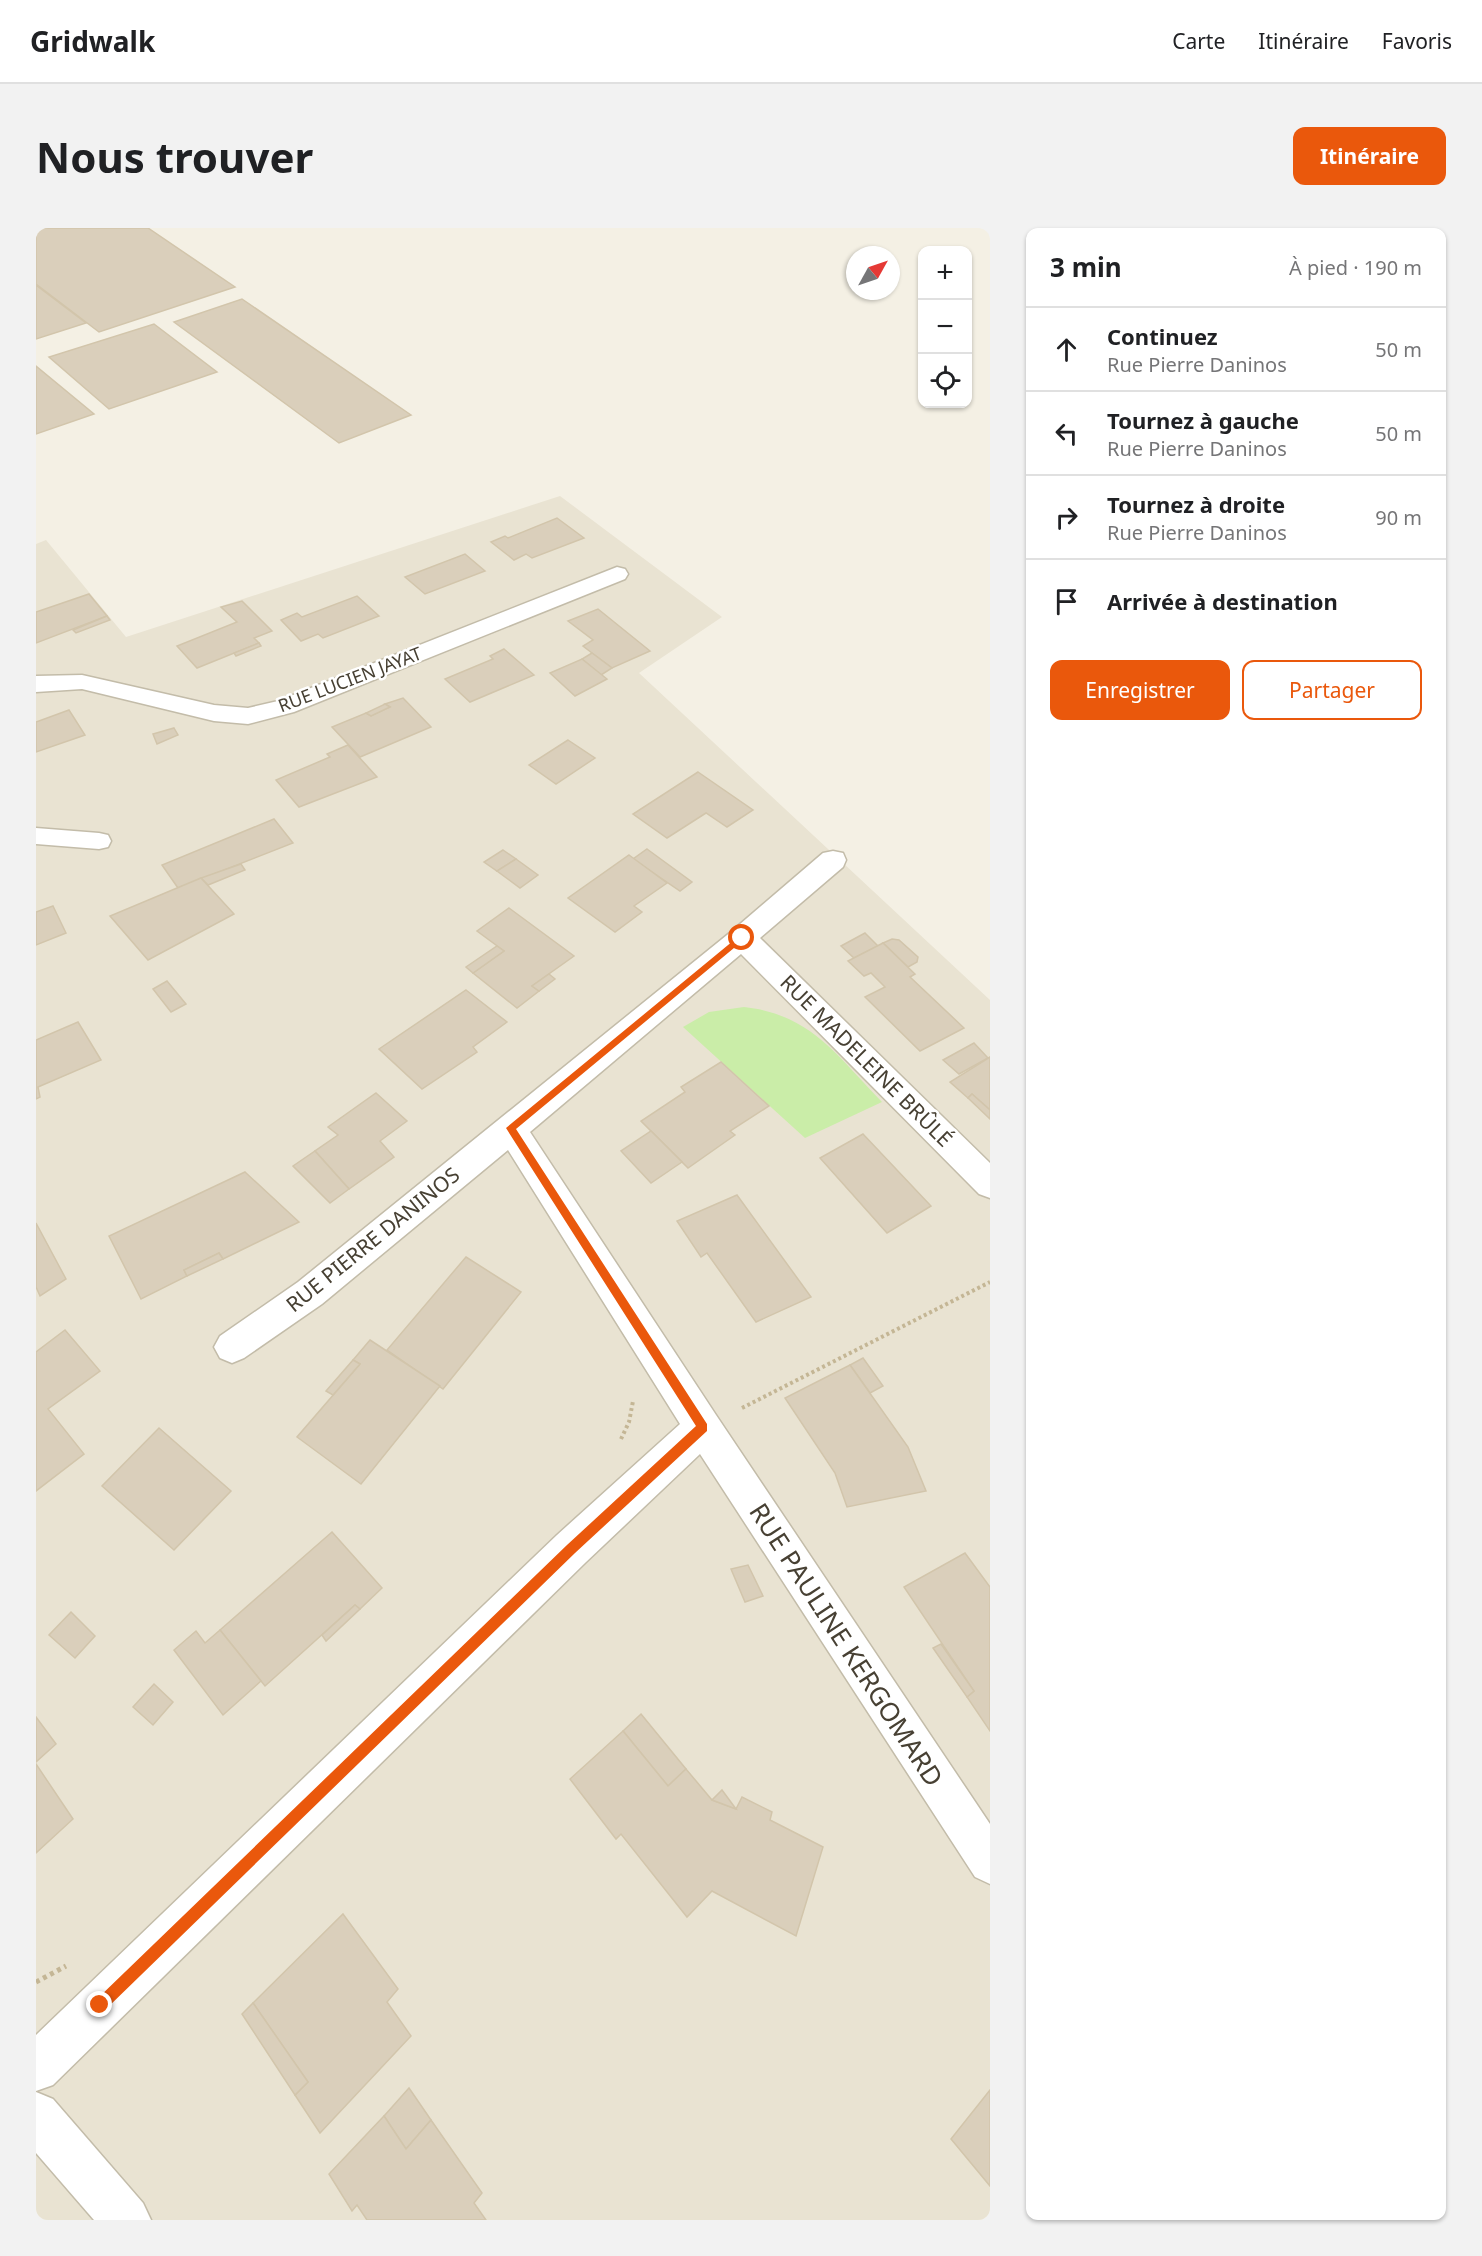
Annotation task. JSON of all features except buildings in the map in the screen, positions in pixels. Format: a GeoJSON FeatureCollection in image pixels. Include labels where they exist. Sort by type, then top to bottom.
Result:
{"type":"FeatureCollection","features":[{"type":"Feature","properties":{"kind":"street","name":"RUE LUCIEN JAYAT"},"geometry":{"type":"LineString","coordinates":[[36,684],[82,682],[214,713],[248,716],[285,707],[617,574]]}},
{"type":"Feature","properties":{"kind":"street","name":"RUE PIERRE DANINOS"},"geometry":{"type":"LineString","coordinates":[[232,1347],[310,1293],[742,938],[833,860]]}},
{"type":"Feature","properties":{"kind":"street","name":"RUE MADELEINE BRÛLÉ"},"geometry":{"type":"LineString","coordinates":[[742,938],[990,1184]]}},
{"type":"Feature","properties":{"kind":"street"},"geometry":{"type":"LineString","coordinates":[[36,2068],[571,1549],[703,1427],[511,1128]]}},
{"type":"Feature","properties":{"kind":"street","name":"RUE PAULINE KERGOMARD"},"geometry":{"type":"LineString","coordinates":[[703,1427],[990,1862]]}},
{"type":"Feature","properties":{"kind":"street"},"geometry":{"type":"LineString","coordinates":[[36,2116],[126,2220]]}},
{"type":"Feature","properties":{"kind":"lane"},"geometry":{"type":"LineString","coordinates":[[36,836],[99,841]]}},
{"type":"Feature","properties":{"kind":"path"},"geometry":{"type":"LineString","coordinates":[[703,1427],[990,1282]]}},
{"type":"Feature","properties":{"kind":"path"},"geometry":{"type":"LineString","coordinates":[[617,1447],[629,1422],[634,1398]]}},
{"type":"Feature","properties":{"kind":"path"},"geometry":{"type":"LineString","coordinates":[[36,1982],[76,1961]]}},
{"type":"Feature","properties":{"kind":"shaded area"},"geometry":{"type":"Polygon","coordinates":[[[560,496],[722,617],[639,673],[990,1000],[990,2220],[36,2220],[36,544],[46,540],[126,637],[560,496]]]}},
{"type":"Feature","properties":{"kind":"green space"},"geometry":{"type":"Polygon","coordinates":[[[744,1007],[788,1018],[806,1028],[837,1054],[882,1102],[805,1138],[683,1027],[709,1012],[744,1007]]]}},
{"type":"Feature","properties":{"kind":"route"},"geometry":{"type":"LineString","coordinates":[[100,2005],[571,1549],[703,1427],[511,1128],[742,938]]}}]}
